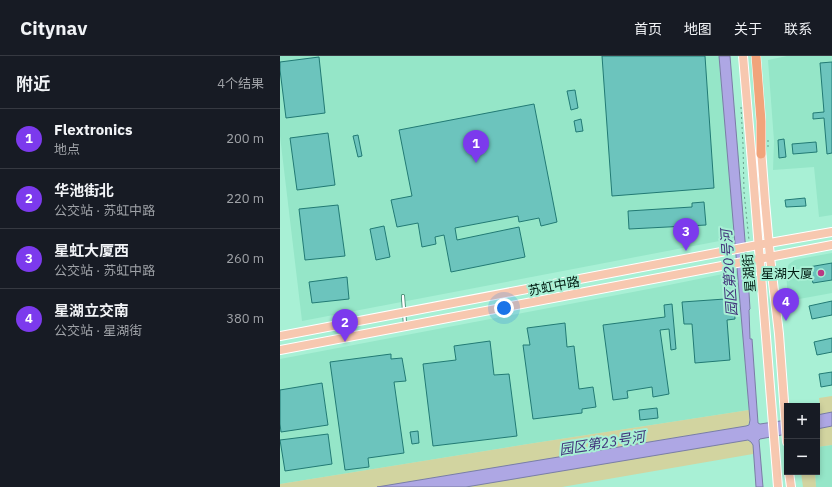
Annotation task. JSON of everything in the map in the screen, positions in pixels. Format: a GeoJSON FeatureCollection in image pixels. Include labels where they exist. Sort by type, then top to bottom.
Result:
{"type":"FeatureCollection","features":[{"type":"Feature","properties":{"kind":"highway"},"geometry":{"type":"LineString","coordinates":[[756,56],[761,121],[761,154]]}},
{"type":"Feature","properties":{"kind":"main road","name":"星湖街"},"geometry":{"type":"LineString","coordinates":[[743,56],[755,203],[752,246],[760,258],[778,487]]}},
{"type":"Feature","properties":{"kind":"main road","name":"星湖街"},"geometry":{"type":"LineString","coordinates":[[753,56],[768,243],[779,334],[784,406]]}},
{"type":"Feature","properties":{"kind":"main road","name":"苏虹中路"},"geometry":{"type":"LineString","coordinates":[[280,336],[832,232]]}},
{"type":"Feature","properties":{"kind":"main road","name":"苏虹中路"},"geometry":{"type":"LineString","coordinates":[[280,350],[832,244]]}},
{"type":"Feature","properties":{"kind":"main road"},"geometry":{"type":"LineString","coordinates":[[790,475],[791,487]]}},
{"type":"Feature","properties":{"kind":"lane"},"geometry":{"type":"LineString","coordinates":[[403,296],[405,326]]}},
{"type":"Feature","properties":{"kind":"path"},"geometry":{"type":"LineString","coordinates":[[742,103],[740,108],[743,144],[744,192],[752,246]]}},
{"type":"Feature","properties":{"kind":"shaded area"},"geometry":{"type":"Polygon","coordinates":[[[280,56],[719,56],[735,238],[302,321],[280,136],[280,56]]]}},
{"type":"Feature","properties":{"kind":"shaded area"},"geometry":{"type":"Polygon","coordinates":[[[719,56],[730,56],[748,277],[750,339],[752,339],[758,423],[784,420],[784,435],[759,440],[763,487],[756,487],[753,445],[748,440],[466,487],[377,487],[746,426],[749,425],[750,420],[719,56]]]}},
{"type":"Feature","properties":{"kind":"shaded area"},"geometry":{"type":"Polygon","coordinates":[[[787,56],[832,56],[832,215],[819,217],[814,167],[773,170],[774,141],[768,60],[787,56]]]}},
{"type":"Feature","properties":{"kind":"shaded area"},"geometry":{"type":"Polygon","coordinates":[[[832,253],[832,293],[788,301],[786,270],[789,264],[795,260],[832,253]]]}},
{"type":"Feature","properties":{"kind":"shaded area"},"geometry":{"type":"Polygon","coordinates":[[[738,271],[749,410],[280,484],[280,359],[738,271]]]}},
{"type":"Feature","properties":{"kind":"shaded area"},"geometry":{"type":"Polygon","coordinates":[[[832,396],[832,412],[820,414],[819,398],[832,396]]]}},
{"type":"Feature","properties":{"kind":"shaded area"},"geometry":{"type":"Polygon","coordinates":[[[749,410],[750,421],[746,426],[377,487],[280,487],[280,484],[749,410]]]}},
{"type":"Feature","properties":{"kind":"shaded area"},"geometry":{"type":"Polygon","coordinates":[[[832,412],[832,426],[820,428],[820,414],[832,412]]]}},
{"type":"Feature","properties":{"kind":"shaded area"},"geometry":{"type":"Polygon","coordinates":[[[832,426],[832,445],[820,447],[820,428],[832,426]]]}},
{"type":"Feature","properties":{"kind":"shaded area"},"geometry":{"type":"Polygon","coordinates":[[[746,440],[751,442],[753,445],[753,454],[562,487],[466,487],[746,440]]]}},
{"type":"Feature","properties":{"kind":"shaded area"},"geometry":{"type":"Polygon","coordinates":[[[832,445],[832,487],[816,487],[815,475],[820,475],[820,447],[832,445]]]}},
{"type":"Feature","properties":{"kind":"shaded area"},"geometry":{"type":"Polygon","coordinates":[[[801,475],[815,475],[816,487],[803,487],[801,475]]]}},
{"type":"Feature","properties":{"kind":"building"},"geometry":{"type":"Polygon","coordinates":[[[602,56],[705,56],[714,188],[612,196],[602,56]]]}},
{"type":"Feature","properties":{"kind":"building"},"geometry":{"type":"Polygon","coordinates":[[[319,57],[325,113],[286,118],[280,62],[319,57]]]}},
{"type":"Feature","properties":{"kind":"building"},"geometry":{"type":"Polygon","coordinates":[[[832,62],[832,153],[827,154],[824,118],[813,119],[813,113],[824,112],[820,63],[832,62]]]}},
{"type":"Feature","properties":{"kind":"building"},"geometry":{"type":"Polygon","coordinates":[[[575,90],[578,108],[571,110],[567,91],[575,90]]]}},
{"type":"Feature","properties":{"kind":"building"},"geometry":{"type":"Polygon","coordinates":[[[534,104],[557,222],[541,226],[539,218],[519,222],[518,216],[455,228],[457,240],[519,227],[525,257],[451,272],[444,235],[435,237],[436,244],[422,247],[418,223],[397,227],[391,200],[412,196],[399,130],[534,104]]]}},
{"type":"Feature","properties":{"kind":"building"},"geometry":{"type":"Polygon","coordinates":[[[581,119],[583,131],[576,132],[574,121],[581,119]]]}},
{"type":"Feature","properties":{"kind":"building"},"geometry":{"type":"Polygon","coordinates":[[[328,133],[335,185],[297,190],[290,138],[328,133]]]}},
{"type":"Feature","properties":{"kind":"building"},"geometry":{"type":"Polygon","coordinates":[[[358,135],[362,156],[358,157],[353,136],[358,135]]]}},
{"type":"Feature","properties":{"kind":"building"},"geometry":{"type":"Polygon","coordinates":[[[784,139],[786,157],[779,158],[778,140],[784,139]]]}},
{"type":"Feature","properties":{"kind":"building"},"geometry":{"type":"Polygon","coordinates":[[[816,142],[817,152],[793,154],[792,144],[816,142]]]}},
{"type":"Feature","properties":{"kind":"building"},"geometry":{"type":"Polygon","coordinates":[[[805,198],[806,206],[786,207],[785,200],[805,198]]]}},
{"type":"Feature","properties":{"kind":"building"},"geometry":{"type":"Polygon","coordinates":[[[704,202],[706,225],[629,229],[628,211],[692,207],[692,203],[704,202]]]}},
{"type":"Feature","properties":{"kind":"building"},"geometry":{"type":"Polygon","coordinates":[[[338,205],[345,256],[305,260],[299,209],[338,205]]]}},
{"type":"Feature","properties":{"kind":"building"},"geometry":{"type":"Polygon","coordinates":[[[384,226],[390,257],[376,260],[370,229],[384,226]]]}},
{"type":"Feature","properties":{"kind":"building","name":"星湖大厦"},"geometry":{"type":"Polygon","coordinates":[[[832,263],[832,280],[813,283],[809,267],[832,263]]]}},
{"type":"Feature","properties":{"kind":"building"},"geometry":{"type":"Polygon","coordinates":[[[347,277],[349,299],[312,303],[309,282],[347,277]]]}},
{"type":"Feature","properties":{"kind":"building"},"geometry":{"type":"Polygon","coordinates":[[[725,299],[725,302],[734,301],[735,319],[727,320],[730,360],[695,363],[692,324],[684,324],[682,302],[725,299]]]}},
{"type":"Feature","properties":{"kind":"building"},"geometry":{"type":"Polygon","coordinates":[[[832,301],[832,315],[812,319],[809,306],[832,301]]]}},
{"type":"Feature","properties":{"kind":"building"},"geometry":{"type":"Polygon","coordinates":[[[672,304],[676,349],[671,350],[669,329],[660,330],[669,394],[653,397],[652,387],[627,391],[628,398],[613,400],[603,325],[665,317],[664,305],[672,304]]]}},
{"type":"Feature","properties":{"kind":"building"},"geometry":{"type":"Polygon","coordinates":[[[565,323],[567,347],[574,346],[579,389],[593,387],[596,407],[582,409],[582,413],[533,419],[523,345],[530,345],[527,328],[565,323]]]}},
{"type":"Feature","properties":{"kind":"building"},"geometry":{"type":"Polygon","coordinates":[[[832,338],[832,352],[817,355],[814,342],[832,338]]]}},
{"type":"Feature","properties":{"kind":"building"},"geometry":{"type":"Polygon","coordinates":[[[490,341],[494,375],[509,374],[517,436],[433,446],[423,364],[456,360],[454,346],[490,341]]]}},
{"type":"Feature","properties":{"kind":"building"},"geometry":{"type":"Polygon","coordinates":[[[391,354],[391,359],[402,358],[406,381],[394,382],[404,453],[368,458],[369,467],[345,470],[330,362],[391,354]]]}},
{"type":"Feature","properties":{"kind":"building"},"geometry":{"type":"Polygon","coordinates":[[[832,372],[832,385],[821,387],[819,374],[832,372]]]}},
{"type":"Feature","properties":{"kind":"building"},"geometry":{"type":"Polygon","coordinates":[[[322,383],[328,425],[281,432],[280,390],[322,383]]]}},
{"type":"Feature","properties":{"kind":"building"},"geometry":{"type":"Polygon","coordinates":[[[657,408],[658,418],[640,420],[639,410],[657,408]]]}},
{"type":"Feature","properties":{"kind":"building"},"geometry":{"type":"Polygon","coordinates":[[[418,431],[419,443],[412,444],[410,432],[418,431]]]}},
{"type":"Feature","properties":{"kind":"building"},"geometry":{"type":"Polygon","coordinates":[[[328,434],[332,464],[285,471],[280,440],[328,434]]]}},
{"type":"Feature","properties":{"kind":"place","name":"Flextronics"},"geometry":{"type":"Point","coordinates":[476,163]}},
{"type":"Feature","properties":{"kind":"place","name":"星虹大厦西"},"geometry":{"type":"Point","coordinates":[686,251]}},
{"type":"Feature","properties":{"kind":"place","name":"星湖大厦"},"geometry":{"type":"Point","coordinates":[821,273]}},
{"type":"Feature","properties":{"kind":"place","name":"星湖立交南"},"geometry":{"type":"Point","coordinates":[786,321]}},
{"type":"Feature","properties":{"kind":"place","name":"华池街北"},"geometry":{"type":"Point","coordinates":[345,342]}},
{"type":"Feature","properties":{"kind":"water label","name":"园区第20号河"},"geometry":{"type":"Point","coordinates":[729,273]}},
{"type":"Feature","properties":{"kind":"water label","name":"园区第23号河"},"geometry":{"type":"Point","coordinates":[602,443]}}]}
